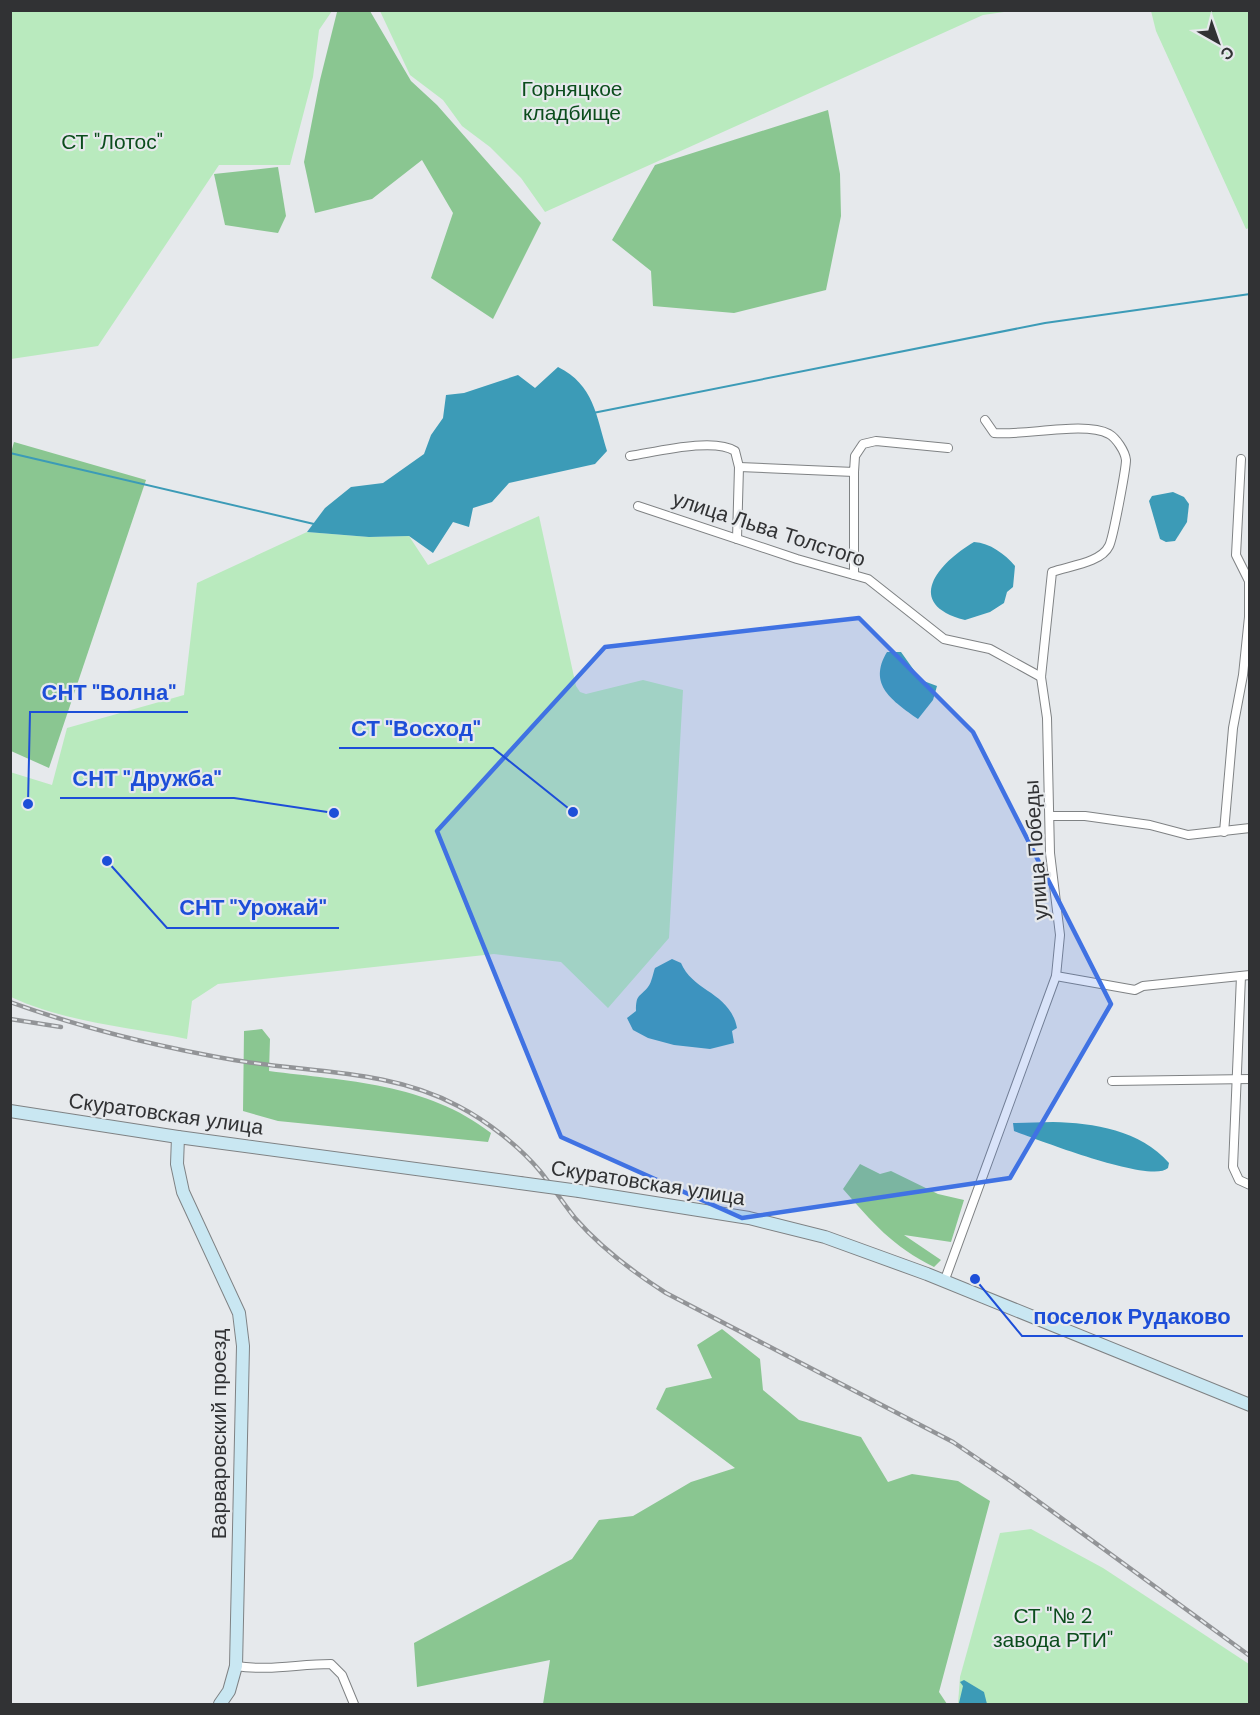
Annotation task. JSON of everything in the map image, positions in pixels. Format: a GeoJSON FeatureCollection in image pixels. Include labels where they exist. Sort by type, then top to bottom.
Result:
{"type":"FeatureCollection","features":[{"type":"Feature","properties":{"kind":"street","name":"улица Победы"},"geometry":{"type":"LineString","coordinates":[[944,1282],[1056,976],[1059,935],[1050,853],[1051,816],[1047,718],[1041,677],[1052,572],[1098,557],[1109,547],[1126,459],[1116,439],[1107,432],[1075,429],[1010,435],[994,434],[985,420]]}},
{"type":"Feature","properties":{"kind":"street"},"geometry":{"type":"LineString","coordinates":[[854,574],[855,456],[863,444],[876,441],[948,448]]}},
{"type":"Feature","properties":{"kind":"street"},"geometry":{"type":"LineString","coordinates":[[630,456],[702,446],[727,445],[735,451],[739,466],[737,539]]}},
{"type":"Feature","properties":{"kind":"street"},"geometry":{"type":"LineString","coordinates":[[1224,832],[1233,728],[1243,675],[1249,617],[1249,582],[1236,555],[1241,459]]}},
{"type":"Feature","properties":{"kind":"street"},"geometry":{"type":"LineString","coordinates":[[739,466],[854,472]]}},
{"type":"Feature","properties":{"kind":"street","name":"улица Льва Толстого"},"geometry":{"type":"LineString","coordinates":[[638,506],[868,579],[944,639],[990,649],[1041,677]]}},
{"type":"Feature","properties":{"kind":"street"},"geometry":{"type":"LineString","coordinates":[[1051,816],[1085,816],[1150,825],[1188,835],[1250,828]]}},
{"type":"Feature","properties":{"kind":"street"},"geometry":{"type":"LineString","coordinates":[[1056,976],[1135,990],[1143,986],[1245,976],[1233,1167],[1239,1180],[1250,1185]]}},
{"type":"Feature","properties":{"kind":"street"},"geometry":{"type":"LineString","coordinates":[[1112,1081],[1250,1079]]}},
{"type":"Feature","properties":{"kind":"street","name":"Скуратовская улица"},"geometry":{"type":"LineString","coordinates":[[10,1111],[177,1137],[579,1191],[705,1210],[785,1226],[825,1237],[944,1282],[1250,1405]]}},
{"type":"Feature","properties":{"kind":"street","name":"Варваровский проезд"},"geometry":{"type":"LineString","coordinates":[[177,1137],[177,1164],[183,1192],[238,1313],[243,1346],[236,1666],[229,1691],[220,1704]]}},
{"type":"Feature","properties":{"kind":"street"},"geometry":{"type":"LineString","coordinates":[[236,1666],[255,1670],[306,1664],[331,1664],[342,1675],[354,1704]]}},
{"type":"Feature","properties":{"kind":"highlighted area"},"geometry":{"type":"Polygon","coordinates":[[[859,618],[973,732],[1111,1004],[1010,1178],[742,1218],[561,1137],[437,831],[605,647],[859,618]]]}},
{"type":"Feature","properties":{"kind":"green space","name":"СТ \"Лотос\""},"geometry":{"type":"Polygon","coordinates":[[[11,10],[332,11],[319,30],[313,77],[290,165],[219,165],[98,346],[11,359],[11,10]]]}},
{"type":"Feature","properties":{"kind":"green space"},"geometry":{"type":"Polygon","coordinates":[[[370,11],[411,81],[437,105],[541,223],[493,319],[431,278],[453,213],[422,160],[372,199],[315,213],[304,162],[320,80],[337,12],[370,11]]]}},
{"type":"Feature","properties":{"kind":"green space","name":"Горняцкое кладбище"},"geometry":{"type":"Polygon","coordinates":[[[380,11],[1011,11],[983,15],[545,212],[521,178],[490,147],[462,126],[443,100],[410,75],[380,11]]]}},
{"type":"Feature","properties":{"kind":"green space"},"geometry":{"type":"Polygon","coordinates":[[[1151,11],[1249,11],[1249,228],[1246,229],[1156,31],[1151,11]]]}},
{"type":"Feature","properties":{"kind":"green space"},"geometry":{"type":"Polygon","coordinates":[[[828,110],[840,174],[841,216],[826,290],[734,313],[653,306],[651,271],[612,240],[655,165],[828,110]]]}},
{"type":"Feature","properties":{"kind":"green space"},"geometry":{"type":"Polygon","coordinates":[[[278,167],[286,216],[278,233],[225,225],[214,174],[278,167]]]}},
{"type":"Feature","properties":{"kind":"green space"},"geometry":{"type":"Polygon","coordinates":[[[14,442],[146,480],[49,768],[11,751],[10,456],[14,442]]]}},
{"type":"Feature","properties":{"kind":"green space"},"geometry":{"type":"Polygon","coordinates":[[[539,516],[576,686],[580,692],[586,694],[643,680],[683,690],[669,938],[608,1008],[561,962],[494,954],[218,984],[192,1001],[187,1039],[75,1018],[11,997],[10,772],[52,785],[67,728],[184,695],[197,583],[307,532],[369,537],[409,536],[428,565],[539,516]]]}},
{"type":"Feature","properties":{"kind":"green space"},"geometry":{"type":"Polygon","coordinates":[[[262,1029],[270,1039],[269,1071],[356,1082],[413,1094],[466,1116],[491,1133],[488,1142],[278,1121],[243,1111],[244,1031],[262,1029]]]}},
{"type":"Feature","properties":{"kind":"green space"},"geometry":{"type":"Polygon","coordinates":[[[860,1164],[880,1174],[891,1171],[938,1194],[964,1200],[951,1242],[904,1235],[941,1260],[934,1267],[895,1242],[843,1189],[860,1164]]]}},
{"type":"Feature","properties":{"kind":"green space"},"geometry":{"type":"Polygon","coordinates":[[[722,1329],[760,1359],[763,1390],[799,1420],[861,1437],[888,1482],[912,1474],[958,1481],[990,1501],[939,1692],[947,1704],[543,1704],[550,1660],[417,1687],[414,1643],[572,1559],[599,1520],[633,1516],[691,1482],[735,1468],[656,1409],[666,1388],[712,1378],[697,1345],[722,1329]]]}},
{"type":"Feature","properties":{"kind":"green space","name":"СТ \"№ 2 завода РТИ\""},"geometry":{"type":"Polygon","coordinates":[[[1031,1529],[1103,1568],[1249,1664],[1249,1704],[958,1704],[960,1677],[1000,1533],[1031,1529]]]}},
{"type":"Feature","properties":{"kind":"water"},"geometry":{"type":"Polygon","coordinates":[[[558,367],[579,383],[592,402],[607,451],[595,464],[509,483],[492,502],[473,508],[469,527],[453,522],[433,553],[409,536],[369,537],[307,532],[325,508],[351,487],[383,483],[424,454],[431,435],[443,418],[446,395],[464,393],[518,375],[535,388],[558,367]]]}},
{"type":"Feature","properties":{"kind":"water"},"geometry":{"type":"Polygon","coordinates":[[[1173,492],[1184,497],[1189,504],[1187,522],[1175,541],[1166,542],[1160,539],[1149,501],[1152,496],[1173,492]]]}},
{"type":"Feature","properties":{"kind":"water"},"geometry":{"type":"Polygon","coordinates":[[[974,542],[986,544],[997,550],[1015,566],[1013,587],[1007,592],[1004,603],[990,612],[965,620],[946,613],[935,604],[931,594],[933,583],[939,572],[949,561],[974,542]]]}},
{"type":"Feature","properties":{"kind":"water"},"geometry":{"type":"Polygon","coordinates":[[[887,652],[901,652],[921,680],[937,686],[933,700],[918,719],[892,699],[881,683],[880,674],[887,652]]]}},
{"type":"Feature","properties":{"kind":"water"},"geometry":{"type":"Polygon","coordinates":[[[672,959],[681,963],[694,980],[727,1007],[737,1028],[732,1031],[734,1043],[710,1049],[674,1045],[648,1038],[633,1030],[627,1018],[636,1011],[637,999],[649,985],[655,968],[672,959]]]}},
{"type":"Feature","properties":{"kind":"water"},"geometry":{"type":"Polygon","coordinates":[[[1013,1123],[1084,1124],[1116,1130],[1157,1152],[1169,1163],[1168,1168],[1158,1171],[1118,1166],[1014,1131],[1013,1123]]]}},
{"type":"Feature","properties":{"kind":"water"},"geometry":{"type":"Polygon","coordinates":[[[964,1680],[984,1692],[987,1704],[959,1703],[963,1686],[960,1682],[964,1680]]]}},
{"type":"Feature","properties":{"kind":"waterway"},"geometry":{"type":"LineString","coordinates":[[593,413],[1045,323],[1250,294]]}},
{"type":"Feature","properties":{"kind":"waterway"},"geometry":{"type":"LineString","coordinates":[[10,453],[314,524]]}},
{"type":"Feature","properties":{"kind":"railway"},"geometry":{"type":"LineString","coordinates":[[10,1002],[121,1036],[177,1049],[234,1060],[349,1074],[405,1085],[458,1106],[491,1127],[522,1152],[540,1171],[585,1229],[642,1277],[666,1293],[953,1442],[1012,1482],[1250,1656]]}},
{"type":"Feature","properties":{"kind":"railway"},"geometry":{"type":"LineString","coordinates":[[10,1019],[61,1027]]}},
{"type":"Feature","properties":{"kind":"place","name":"СНТ \"Волна\""},"geometry":{"type":"Point","coordinates":[28,804]}},
{"type":"Feature","properties":{"kind":"place","name":"СТ \"Восход\""},"geometry":{"type":"Point","coordinates":[573,812]}},
{"type":"Feature","properties":{"kind":"place","name":"СНТ \"Дружба\""},"geometry":{"type":"Point","coordinates":[334,813]}},
{"type":"Feature","properties":{"kind":"place","name":"СНТ \"Урожай\""},"geometry":{"type":"Point","coordinates":[107,861]}},
{"type":"Feature","properties":{"kind":"place","name":"поселок Рудаково"},"geometry":{"type":"Point","coordinates":[975,1279]}}]}
